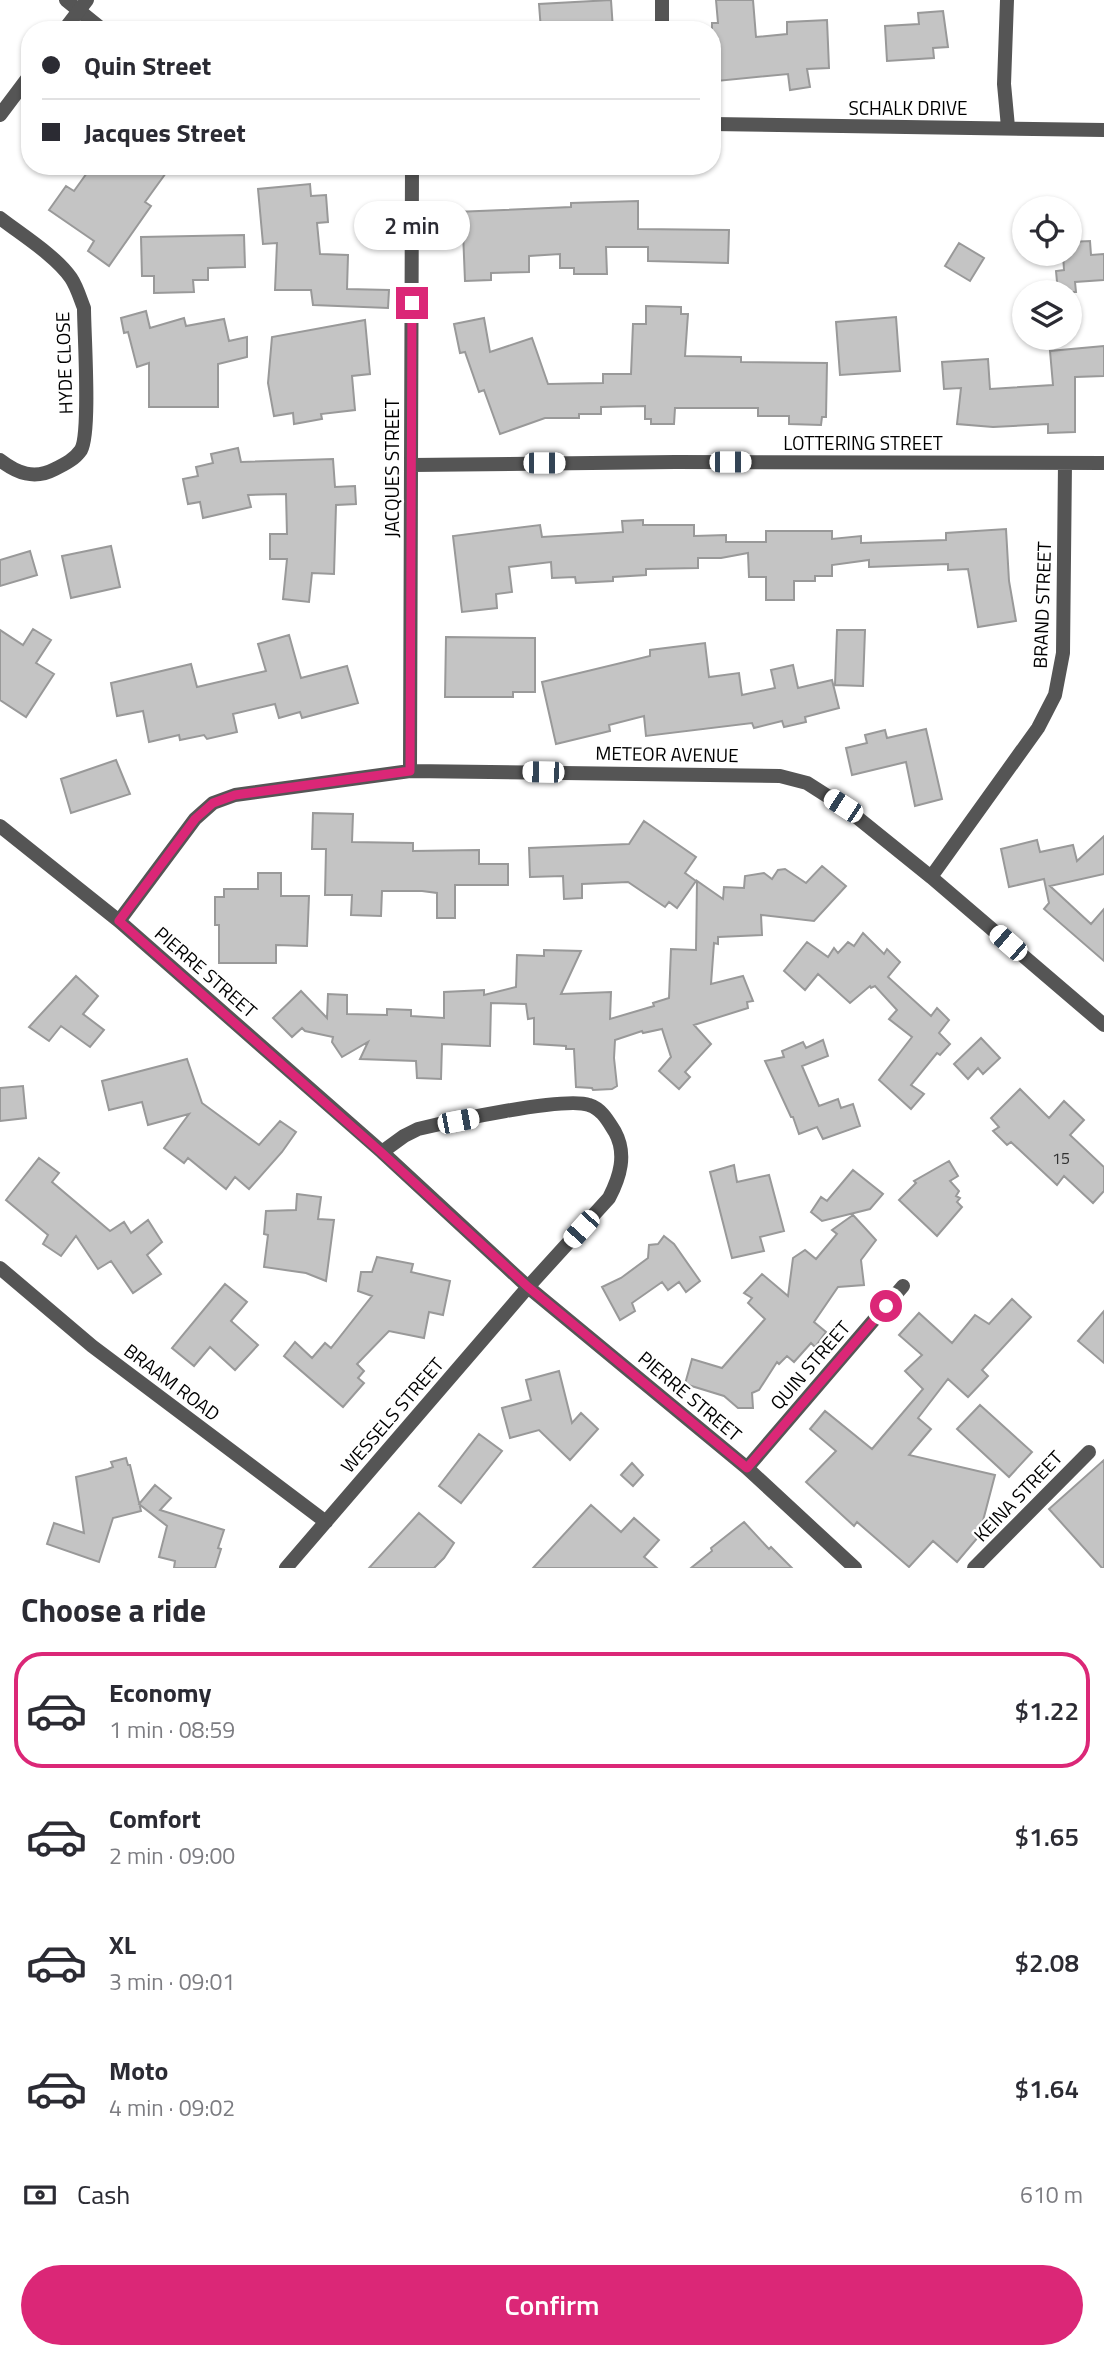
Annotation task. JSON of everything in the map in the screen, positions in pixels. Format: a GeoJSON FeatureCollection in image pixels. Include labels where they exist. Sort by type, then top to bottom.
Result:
{"type":"FeatureCollection","features":[{"type":"Feature","properties":{"kind":"street"},"geometry":{"type":"LineString","coordinates":[[66,0],[83,5],[96,21]]}},
{"type":"Feature","properties":{"kind":"street"},"geometry":{"type":"LineString","coordinates":[[662,0],[662,21]]}},
{"type":"Feature","properties":{"kind":"street"},"geometry":{"type":"LineString","coordinates":[[1007,0],[1004,84],[1008,127]]}},
{"type":"Feature","properties":{"kind":"street"},"geometry":{"type":"LineString","coordinates":[[71,21],[83,5]]}},
{"type":"Feature","properties":{"kind":"street"},"geometry":{"type":"LineString","coordinates":[[0,115],[21,87]]}},
{"type":"Feature","properties":{"kind":"street","name":"SCHALK DRIVE"},"geometry":{"type":"LineString","coordinates":[[721,124],[1104,130]]}},
{"type":"Feature","properties":{"kind":"street","name":"JACQUES STREET"},"geometry":{"type":"LineString","coordinates":[[410,771],[412,175]]}},
{"type":"Feature","properties":{"kind":"street","name":"HYDE CLOSE"},"geometry":{"type":"LineString","coordinates":[[0,218],[58,264],[71,278],[78,292],[84,308],[86,415],[81,449],[63,465],[32,475],[12,469],[0,460]]}},
{"type":"Feature","properties":{"kind":"street","name":"LOTTERING STREET"},"geometry":{"type":"LineString","coordinates":[[412,465],[675,462],[1104,463]]}},
{"type":"Feature","properties":{"kind":"street","name":"BRAND STREET"},"geometry":{"type":"LineString","coordinates":[[931,877],[1038,728],[1055,695],[1063,653],[1065,463]]}},
{"type":"Feature","properties":{"kind":"street","name":"METEOR AVENUE"},"geometry":{"type":"LineString","coordinates":[[119,921],[195,819],[213,803],[235,795],[410,771],[780,776],[807,783],[843,806],[931,877],[1104,1025]]}},
{"type":"Feature","properties":{"kind":"street","name":"PIERRE STREET"},"geometry":{"type":"LineString","coordinates":[[0,826],[119,921],[382,1153],[528,1287],[747,1468],[856,1568]]}},
{"type":"Feature","properties":{"kind":"street"},"geometry":{"type":"LineString","coordinates":[[382,1153],[418,1129],[527,1108],[572,1102],[589,1105],[602,1113],[623,1152],[617,1184],[609,1198],[528,1287]]}},
{"type":"Feature","properties":{"kind":"street","name":"BRAAM ROAD"},"geometry":{"type":"LineString","coordinates":[[0,1268],[92,1346],[326,1522]]}},
{"type":"Feature","properties":{"kind":"street","name":"QUIN STREET"},"geometry":{"type":"LineString","coordinates":[[747,1468],[903,1286]]}},
{"type":"Feature","properties":{"kind":"street","name":"WESSELS STREET"},"geometry":{"type":"LineString","coordinates":[[286,1568],[528,1287]]}},
{"type":"Feature","properties":{"kind":"street","name":"KEINA STREET"},"geometry":{"type":"LineString","coordinates":[[974,1568],[1088,1452]]}},
{"type":"Feature","properties":{"kind":"building"},"geometry":{"type":"Polygon","coordinates":[[[611,0],[612,21],[540,21],[539,4],[611,0]]]}},
{"type":"Feature","properties":{"kind":"building"},"geometry":{"type":"Polygon","coordinates":[[[716,0],[753,0],[756,37],[787,34],[787,22],[827,20],[829,68],[807,69],[810,87],[790,90],[788,74],[721,81],[721,21],[718,21],[716,0]]]}},
{"type":"Feature","properties":{"kind":"building"},"geometry":{"type":"Polygon","coordinates":[[[943,11],[948,47],[933,48],[934,58],[887,61],[885,26],[919,24],[918,13],[943,11]]]}},
{"type":"Feature","properties":{"kind":"building"},"geometry":{"type":"Polygon","coordinates":[[[86,175],[164,175],[145,202],[151,206],[109,266],[88,251],[94,241],[49,210],[66,186],[74,191],[86,175]]]}},
{"type":"Feature","properties":{"kind":"building"},"geometry":{"type":"Polygon","coordinates":[[[310,184],[311,196],[326,195],[328,222],[317,223],[320,254],[348,255],[347,289],[389,290],[388,308],[313,305],[311,290],[275,290],[277,243],[263,244],[258,189],[310,184]]]}},
{"type":"Feature","properties":{"kind":"building"},"geometry":{"type":"Polygon","coordinates":[[[638,201],[638,229],[729,230],[728,263],[648,261],[648,247],[606,247],[607,274],[574,274],[574,268],[560,268],[560,254],[529,256],[529,272],[491,273],[491,280],[465,281],[463,232],[456,233],[455,212],[638,201]]]}},
{"type":"Feature","properties":{"kind":"building"},"geometry":{"type":"Polygon","coordinates":[[[244,235],[245,267],[208,268],[208,280],[193,280],[194,292],[154,293],[154,276],[142,276],[141,237],[244,235]]]}},
{"type":"Feature","properties":{"kind":"building"},"geometry":{"type":"Polygon","coordinates":[[[1082,241],[1090,241],[1091,255],[1104,254],[1104,280],[1057,280],[1056,271],[1064,270],[1064,266],[1082,266],[1082,241]]]}},
{"type":"Feature","properties":{"kind":"building"},"geometry":{"type":"Polygon","coordinates":[[[959,243],[984,258],[970,281],[945,266],[959,243]]]}},
{"type":"Feature","properties":{"kind":"building"},"geometry":{"type":"Polygon","coordinates":[[[646,306],[681,307],[681,314],[688,314],[685,356],[741,357],[741,362],[827,363],[826,417],[822,417],[821,425],[789,424],[789,416],[758,416],[758,408],[675,408],[674,424],[651,424],[651,419],[645,419],[645,406],[601,407],[601,414],[579,414],[579,418],[545,418],[500,434],[484,390],[479,392],[465,352],[460,353],[454,324],[484,318],[490,352],[532,338],[548,384],[603,383],[603,374],[631,374],[633,324],[646,324],[646,306]]]}},
{"type":"Feature","properties":{"kind":"building"},"geometry":{"type":"Polygon","coordinates":[[[146,311],[150,328],[184,318],[186,326],[224,319],[229,341],[247,337],[247,357],[218,364],[218,407],[149,407],[149,363],[137,367],[128,332],[124,333],[121,318],[146,311]]]}},
{"type":"Feature","properties":{"kind":"building"},"geometry":{"type":"Polygon","coordinates":[[[896,317],[900,371],[840,375],[836,322],[896,317]]]}},
{"type":"Feature","properties":{"kind":"building"},"geometry":{"type":"Polygon","coordinates":[[[365,320],[370,374],[352,376],[355,410],[321,414],[322,419],[294,424],[293,413],[274,416],[268,383],[272,337],[365,320]]]}},
{"type":"Feature","properties":{"kind":"building"},"geometry":{"type":"Polygon","coordinates":[[[1104,346],[1104,376],[1075,377],[1075,432],[1048,433],[1048,424],[993,427],[957,424],[961,388],[944,389],[942,362],[988,359],[990,389],[1053,385],[1050,351],[1104,346]]]}},
{"type":"Feature","properties":{"kind":"building"},"geometry":{"type":"Polygon","coordinates":[[[238,448],[241,462],[333,459],[335,487],[355,486],[356,504],[336,505],[334,574],[312,573],[309,602],[283,599],[287,559],[270,559],[270,534],[287,534],[286,494],[248,495],[251,507],[203,518],[200,502],[188,504],[183,479],[198,476],[196,467],[213,463],[211,454],[238,448]]]}},
{"type":"Feature","properties":{"kind":"building"},"geometry":{"type":"Polygon","coordinates":[[[643,520],[643,525],[694,525],[694,536],[726,535],[726,542],[766,542],[766,531],[832,531],[832,539],[861,536],[861,543],[946,540],[946,533],[1006,529],[1009,581],[1016,621],[978,627],[968,569],[948,570],[948,564],[869,567],[869,560],[832,565],[832,576],[815,576],[815,581],[794,581],[794,600],[766,600],[766,577],[749,577],[748,553],[721,558],[698,558],[698,568],[646,569],[646,575],[613,577],[613,581],[576,583],[575,577],[552,578],[551,562],[509,567],[512,592],[496,594],[497,608],[462,612],[453,536],[540,525],[542,537],[623,532],[622,521],[643,520]]]}},
{"type":"Feature","properties":{"kind":"building"},"geometry":{"type":"Polygon","coordinates":[[[111,546],[120,587],[71,598],[62,556],[111,546]]]}},
{"type":"Feature","properties":{"kind":"building"},"geometry":{"type":"Polygon","coordinates":[[[30,551],[37,575],[0,586],[0,560],[30,551]]]}},
{"type":"Feature","properties":{"kind":"building"},"geometry":{"type":"Polygon","coordinates":[[[33,629],[51,640],[36,663],[54,674],[26,717],[0,700],[0,630],[23,645],[33,629]]]}},
{"type":"Feature","properties":{"kind":"building"},"geometry":{"type":"Polygon","coordinates":[[[837,630],[865,630],[863,686],[835,685],[837,630]]]}},
{"type":"Feature","properties":{"kind":"building"},"geometry":{"type":"Polygon","coordinates":[[[289,635],[301,678],[347,666],[358,703],[302,718],[300,712],[279,718],[275,704],[233,714],[237,732],[207,739],[204,735],[180,740],[179,735],[149,742],[143,711],[117,716],[111,683],[191,664],[197,687],[266,671],[258,644],[289,635]]]}},
{"type":"Feature","properties":{"kind":"building"},"geometry":{"type":"Polygon","coordinates":[[[446,637],[535,638],[535,692],[513,692],[513,697],[445,697],[446,637]]]}},
{"type":"Feature","properties":{"kind":"building"},"geometry":{"type":"Polygon","coordinates":[[[705,643],[709,677],[739,673],[742,695],[775,688],[771,670],[793,665],[798,688],[832,680],[839,708],[805,717],[806,722],[784,727],[782,721],[754,728],[752,723],[646,736],[644,716],[609,725],[610,731],[556,744],[542,682],[650,656],[650,650],[705,643]]]}},
{"type":"Feature","properties":{"kind":"building"},"geometry":{"type":"Polygon","coordinates":[[[926,729],[942,799],[915,806],[906,762],[852,775],[846,748],[867,743],[865,735],[885,730],[887,738],[926,729]]]}},
{"type":"Feature","properties":{"kind":"building"},"geometry":{"type":"Polygon","coordinates":[[[116,760],[130,794],[71,813],[61,779],[116,760]]]}},
{"type":"Feature","properties":{"kind":"building"},"geometry":{"type":"Polygon","coordinates":[[[313,813],[353,814],[352,842],[413,843],[413,851],[479,850],[479,864],[508,864],[508,885],[455,885],[455,918],[437,918],[437,893],[422,891],[382,891],[381,916],[351,915],[352,895],[325,895],[326,849],[312,849],[313,813]]]}},
{"type":"Feature","properties":{"kind":"building"},"geometry":{"type":"Polygon","coordinates":[[[644,821],[696,857],[685,873],[696,881],[677,908],[669,902],[665,907],[628,882],[582,884],[582,898],[564,899],[563,876],[530,877],[529,848],[629,844],[644,821]]]}},
{"type":"Feature","properties":{"kind":"building"},"geometry":{"type":"Polygon","coordinates":[[[1104,836],[1104,874],[1050,886],[1091,924],[1104,909],[1104,961],[1044,909],[1049,903],[1044,879],[1009,887],[1001,849],[1037,840],[1040,852],[1073,845],[1077,861],[1104,836]]]}},
{"type":"Feature","properties":{"kind":"building"},"geometry":{"type":"Polygon","coordinates":[[[822,866],[846,886],[814,921],[761,915],[762,935],[718,937],[718,944],[714,943],[711,984],[743,976],[753,1001],[747,1002],[748,1008],[694,1025],[711,1044],[685,1072],[690,1077],[679,1089],[659,1071],[671,1057],[662,1029],[642,1031],[615,1040],[617,1086],[612,1089],[593,1090],[576,1087],[574,1049],[534,1044],[534,1018],[528,1019],[526,1004],[491,1003],[490,1046],[442,1044],[441,1079],[417,1078],[416,1061],[360,1059],[368,1042],[342,1057],[332,1042],[333,1037],[302,1028],[292,1037],[273,1018],[301,991],[327,1018],[328,994],[347,995],[347,1014],[387,1015],[387,1009],[411,1010],[411,1016],[444,1018],[444,992],[484,990],[484,995],[516,987],[517,955],[544,956],[544,950],[581,951],[561,994],[611,992],[610,1019],[654,1006],[653,1003],[669,998],[671,949],[696,950],[697,881],[723,899],[724,887],[744,888],[745,876],[764,873],[772,879],[778,870],[785,869],[806,883],[822,866]]]}},
{"type":"Feature","properties":{"kind":"building"},"geometry":{"type":"Polygon","coordinates":[[[258,873],[281,873],[281,896],[309,896],[307,946],[276,945],[276,963],[219,963],[219,925],[215,925],[215,897],[224,897],[224,889],[258,889],[258,873]]]}},
{"type":"Feature","properties":{"kind":"building"},"geometry":{"type":"Polygon","coordinates":[[[863,933],[884,954],[887,949],[900,962],[888,977],[931,1016],[937,1008],[949,1020],[939,1033],[950,1044],[940,1055],[937,1053],[911,1085],[924,1094],[911,1109],[879,1080],[912,1037],[889,1019],[897,1010],[875,986],[870,986],[850,1003],[818,974],[805,990],[784,971],[807,942],[828,957],[834,948],[838,953],[848,942],[854,946],[863,933]]]}},
{"type":"Feature","properties":{"kind":"building"},"geometry":{"type":"Polygon","coordinates":[[[76,976],[98,996],[83,1014],[104,1030],[90,1047],[61,1026],[49,1041],[29,1027],[76,976]]]}},
{"type":"Feature","properties":{"kind":"building"},"geometry":{"type":"Polygon","coordinates":[[[981,1038],[1000,1058],[983,1074],[978,1068],[968,1079],[954,1064],[981,1038]]]}},
{"type":"Feature","properties":{"kind":"building"},"geometry":{"type":"Polygon","coordinates":[[[823,1040],[828,1056],[802,1066],[819,1106],[838,1099],[841,1108],[853,1104],[860,1126],[823,1139],[817,1127],[799,1134],[765,1061],[784,1057],[782,1051],[803,1042],[806,1048],[823,1040]]]}},
{"type":"Feature","properties":{"kind":"building"},"geometry":{"type":"Polygon","coordinates":[[[187,1059],[202,1103],[259,1145],[280,1121],[296,1132],[249,1189],[235,1177],[226,1189],[188,1158],[184,1163],[164,1148],[189,1114],[148,1125],[142,1102],[109,1110],[102,1081],[187,1059]]]}},
{"type":"Feature","properties":{"kind":"building"},"geometry":{"type":"Polygon","coordinates":[[[23,1086],[26,1118],[0,1121],[0,1088],[23,1086]]]}},
{"type":"Feature","properties":{"kind":"building"},"geometry":{"type":"Polygon","coordinates":[[[1020,1089],[1049,1118],[1064,1101],[1084,1120],[1070,1135],[1104,1167],[1104,1191],[1093,1203],[1064,1176],[1057,1185],[1011,1142],[1007,1145],[993,1131],[999,1127],[991,1118],[1020,1089]]]}},
{"type":"Feature","properties":{"kind":"building"},"geometry":{"type":"Polygon","coordinates":[[[39,1158],[59,1173],[52,1182],[110,1231],[124,1222],[131,1233],[148,1220],[162,1242],[147,1255],[161,1274],[133,1293],[111,1261],[98,1269],[76,1236],[61,1256],[43,1244],[48,1235],[6,1200],[39,1158]]]}},
{"type":"Feature","properties":{"kind":"building"},"geometry":{"type":"Polygon","coordinates":[[[949,1161],[958,1176],[950,1181],[959,1191],[956,1196],[960,1198],[957,1202],[962,1207],[937,1236],[899,1200],[916,1183],[914,1181],[949,1161]]]}},
{"type":"Feature","properties":{"kind":"building"},"geometry":{"type":"Polygon","coordinates":[[[734,1165],[737,1182],[769,1175],[784,1231],[760,1237],[764,1251],[732,1258],[710,1172],[734,1165]]]}},
{"type":"Feature","properties":{"kind":"building"},"geometry":{"type":"Polygon","coordinates":[[[853,1170],[883,1194],[870,1209],[822,1221],[811,1212],[821,1197],[827,1201],[853,1170]]]}},
{"type":"Feature","properties":{"kind":"building"},"geometry":{"type":"Polygon","coordinates":[[[297,1194],[321,1197],[318,1219],[334,1220],[326,1281],[306,1273],[264,1267],[268,1235],[264,1234],[266,1211],[296,1210],[297,1194]]]}},
{"type":"Feature","properties":{"kind":"building"},"geometry":{"type":"Polygon","coordinates":[[[853,1215],[876,1240],[861,1260],[864,1285],[838,1287],[814,1322],[826,1332],[815,1347],[811,1343],[794,1362],[787,1356],[779,1364],[777,1362],[759,1390],[752,1393],[753,1408],[738,1408],[724,1396],[685,1384],[692,1359],[722,1368],[765,1319],[748,1303],[752,1298],[744,1293],[762,1274],[788,1296],[793,1258],[805,1250],[816,1259],[837,1234],[832,1230],[853,1215]]]}},
{"type":"Feature","properties":{"kind":"building"},"geometry":{"type":"Polygon","coordinates":[[[664,1236],[674,1244],[700,1281],[686,1292],[679,1282],[668,1290],[662,1282],[632,1303],[635,1311],[620,1320],[602,1287],[621,1278],[648,1258],[649,1245],[658,1244],[664,1236]]]}},
{"type":"Feature","properties":{"kind":"building"},"geometry":{"type":"Polygon","coordinates":[[[377,1257],[413,1264],[411,1272],[450,1281],[443,1315],[429,1312],[424,1338],[389,1331],[357,1364],[364,1371],[358,1378],[364,1383],[343,1407],[284,1356],[295,1342],[312,1358],[325,1343],[331,1348],[372,1296],[358,1291],[361,1272],[372,1272],[377,1257]]]}},
{"type":"Feature","properties":{"kind":"building"},"geometry":{"type":"Polygon","coordinates":[[[225,1284],[247,1302],[231,1321],[258,1345],[235,1370],[210,1347],[194,1366],[172,1348],[225,1284]]]}},
{"type":"Feature","properties":{"kind":"building"},"geometry":{"type":"Polygon","coordinates":[[[1012,1299],[1031,1317],[982,1370],[988,1376],[968,1397],[948,1379],[918,1418],[931,1429],[909,1455],[995,1475],[979,1536],[957,1562],[933,1541],[909,1567],[857,1522],[854,1526],[806,1482],[836,1451],[810,1429],[825,1411],[872,1449],[923,1389],[905,1371],[922,1355],[899,1335],[919,1313],[952,1343],[975,1315],[989,1324],[1012,1299]]]}},
{"type":"Feature","properties":{"kind":"building"},"geometry":{"type":"Polygon","coordinates":[[[1104,1311],[1104,1363],[1078,1341],[1104,1311]]]}},
{"type":"Feature","properties":{"kind":"building"},"geometry":{"type":"Polygon","coordinates":[[[559,1371],[572,1423],[581,1413],[598,1429],[570,1460],[539,1430],[510,1438],[502,1408],[531,1400],[526,1380],[559,1371]]]}},
{"type":"Feature","properties":{"kind":"building"},"geometry":{"type":"Polygon","coordinates":[[[980,1405],[1032,1452],[1009,1477],[957,1429],[980,1405]]]}},
{"type":"Feature","properties":{"kind":"building"},"geometry":{"type":"Polygon","coordinates":[[[479,1434],[502,1451],[461,1503],[439,1486],[479,1434]]]}},
{"type":"Feature","properties":{"kind":"building"},"geometry":{"type":"Polygon","coordinates":[[[126,1458],[141,1511],[113,1518],[99,1562],[47,1544],[54,1523],[84,1533],[76,1477],[108,1469],[113,1467],[111,1462],[126,1458]]]}},
{"type":"Feature","properties":{"kind":"building"},"geometry":{"type":"Polygon","coordinates":[[[1104,1460],[1104,1568],[1102,1568],[1049,1509],[1104,1460]]]}},
{"type":"Feature","properties":{"kind":"building"},"geometry":{"type":"Polygon","coordinates":[[[632,1463],[643,1475],[633,1486],[621,1475],[632,1463]]]}},
{"type":"Feature","properties":{"kind":"building"},"geometry":{"type":"Polygon","coordinates":[[[155,1485],[171,1498],[160,1510],[224,1530],[215,1568],[174,1568],[175,1561],[159,1557],[167,1526],[139,1504],[155,1485]]]}},
{"type":"Feature","properties":{"kind":"building"},"geometry":{"type":"Polygon","coordinates":[[[591,1505],[621,1532],[634,1518],[659,1540],[644,1557],[657,1568],[533,1568],[591,1505]]]}},
{"type":"Feature","properties":{"kind":"building"},"geometry":{"type":"Polygon","coordinates":[[[419,1513],[454,1543],[444,1558],[434,1568],[369,1568],[419,1513]]]}},
{"type":"Feature","properties":{"kind":"building"},"geometry":{"type":"Polygon","coordinates":[[[744,1522],[769,1549],[771,1547],[792,1568],[691,1568],[712,1551],[711,1548],[744,1522]]]}},
{"type":"Feature","properties":{"kind":"route"},"geometry":{"type":"LineString","coordinates":[[412,303],[410,771],[235,795],[213,803],[195,819],[119,921],[382,1153],[528,1287],[747,1468],[886,1306]]}}]}
